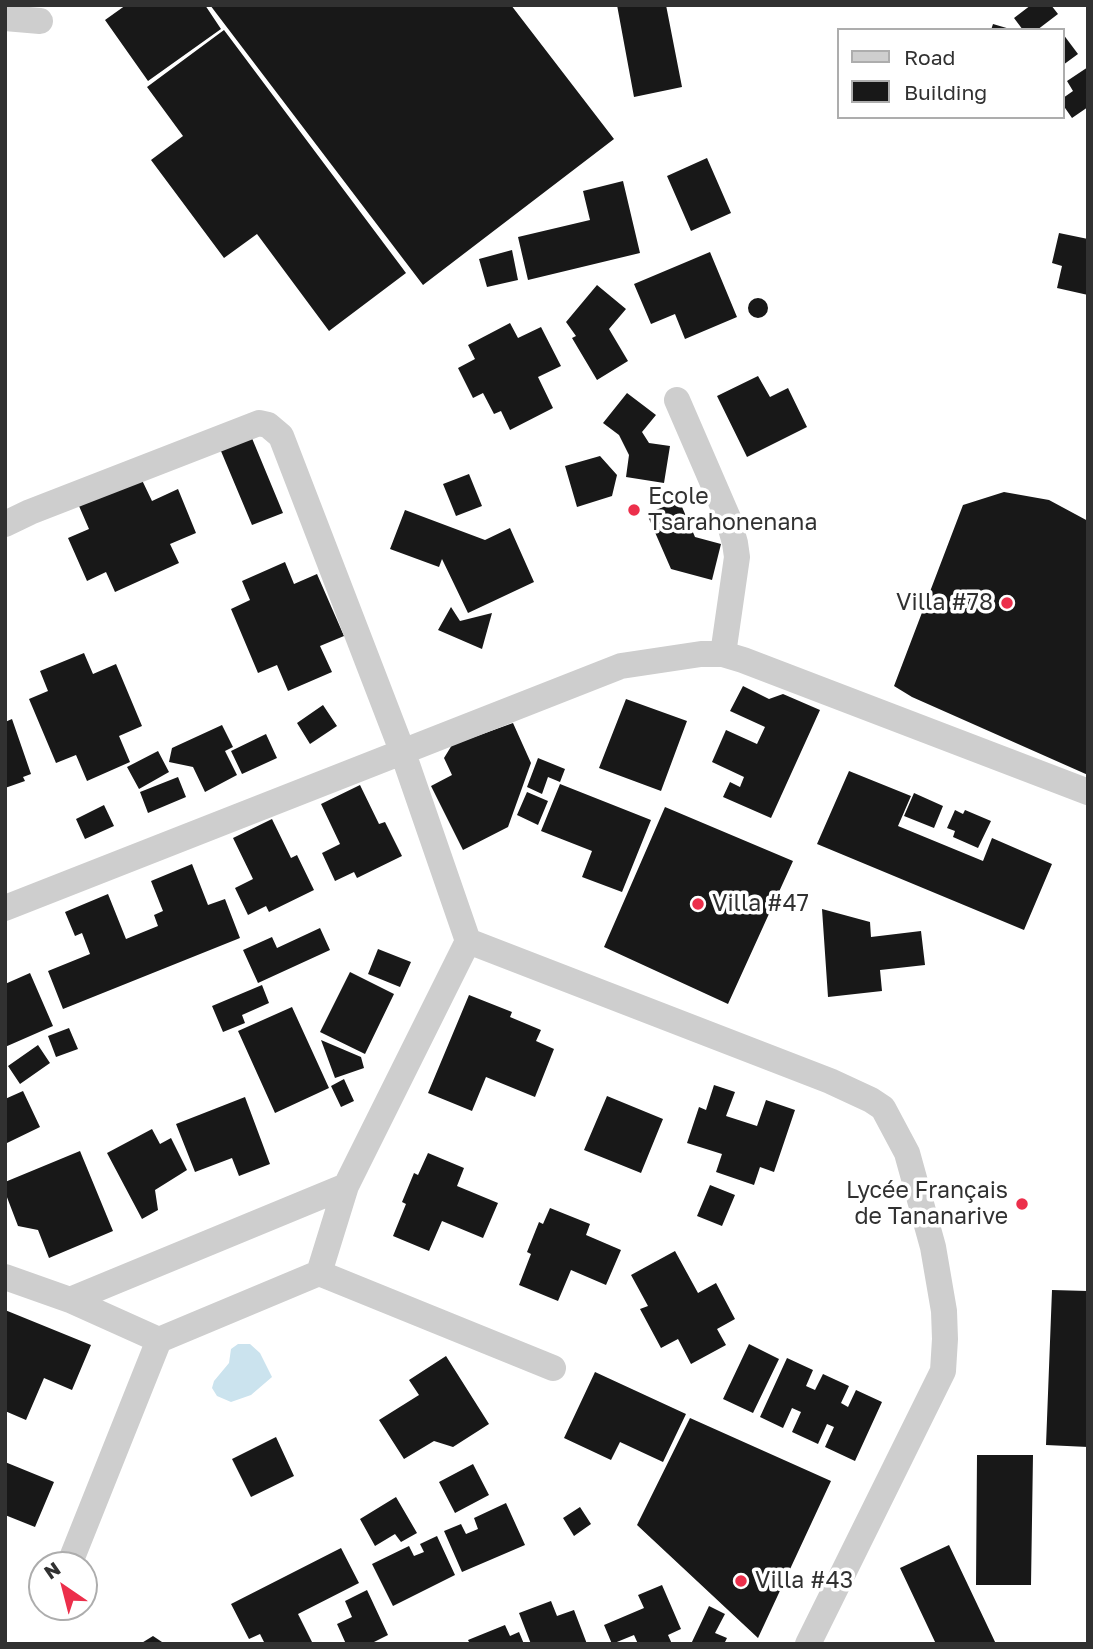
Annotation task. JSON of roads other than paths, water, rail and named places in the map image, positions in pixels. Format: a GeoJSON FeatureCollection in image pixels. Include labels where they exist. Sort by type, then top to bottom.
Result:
{"type":"FeatureCollection","features":[{"type":"Feature","properties":{"kind":"street"},"geometry":{"type":"LineString","coordinates":[[5,18],[40,21]]}},
{"type":"Feature","properties":{"kind":"street"},"geometry":{"type":"LineString","coordinates":[[677,400],[728,518],[735,543],[737,557],[723,654]]}},
{"type":"Feature","properties":{"kind":"street"},"geometry":{"type":"LineString","coordinates":[[5,524],[260,423],[268,425],[281,436],[285,444],[403,753],[468,941],[346,1186],[319,1273]]}},
{"type":"Feature","properties":{"kind":"street"},"geometry":{"type":"LineString","coordinates":[[5,908],[621,666],[662,658],[723,654],[743,660],[1088,792]]}},
{"type":"Feature","properties":{"kind":"street"},"geometry":{"type":"LineString","coordinates":[[468,941],[830,1080],[883,1108],[907,1153],[933,1247],[944,1311],[943,1371],[808,1644]]}},
{"type":"Feature","properties":{"kind":"street"},"geometry":{"type":"LineString","coordinates":[[70,1300],[346,1186]]}},
{"type":"Feature","properties":{"kind":"street"},"geometry":{"type":"LineString","coordinates":[[75,1551],[159,1340],[319,1273],[553,1368]]}},
{"type":"Feature","properties":{"kind":"street"},"geometry":{"type":"LineString","coordinates":[[5,1278],[70,1300],[159,1340]]}},
{"type":"Feature","properties":{"kind":"water"},"geometry":{"type":"Polygon","coordinates":[[[238,1344],[250,1344],[260,1353],[272,1377],[251,1395],[231,1402],[217,1396],[212,1388],[214,1381],[229,1363],[231,1349],[238,1344]]]}},
{"type":"Feature","properties":{"kind":"place","name":"Ecole Tsarahonenana"},"geometry":{"type":"Point","coordinates":[634,510]}},
{"type":"Feature","properties":{"kind":"place","name":"Villa #78"},"geometry":{"type":"Point","coordinates":[1007,603]}},
{"type":"Feature","properties":{"kind":"place","name":"Villa #47"},"geometry":{"type":"Point","coordinates":[698,904]}},
{"type":"Feature","properties":{"kind":"place","name":"Lycée Français de Tananarive"},"geometry":{"type":"Point","coordinates":[1022,1204]}},
{"type":"Feature","properties":{"kind":"place","name":"Villa #43"},"geometry":{"type":"Point","coordinates":[741,1581]}}]}
